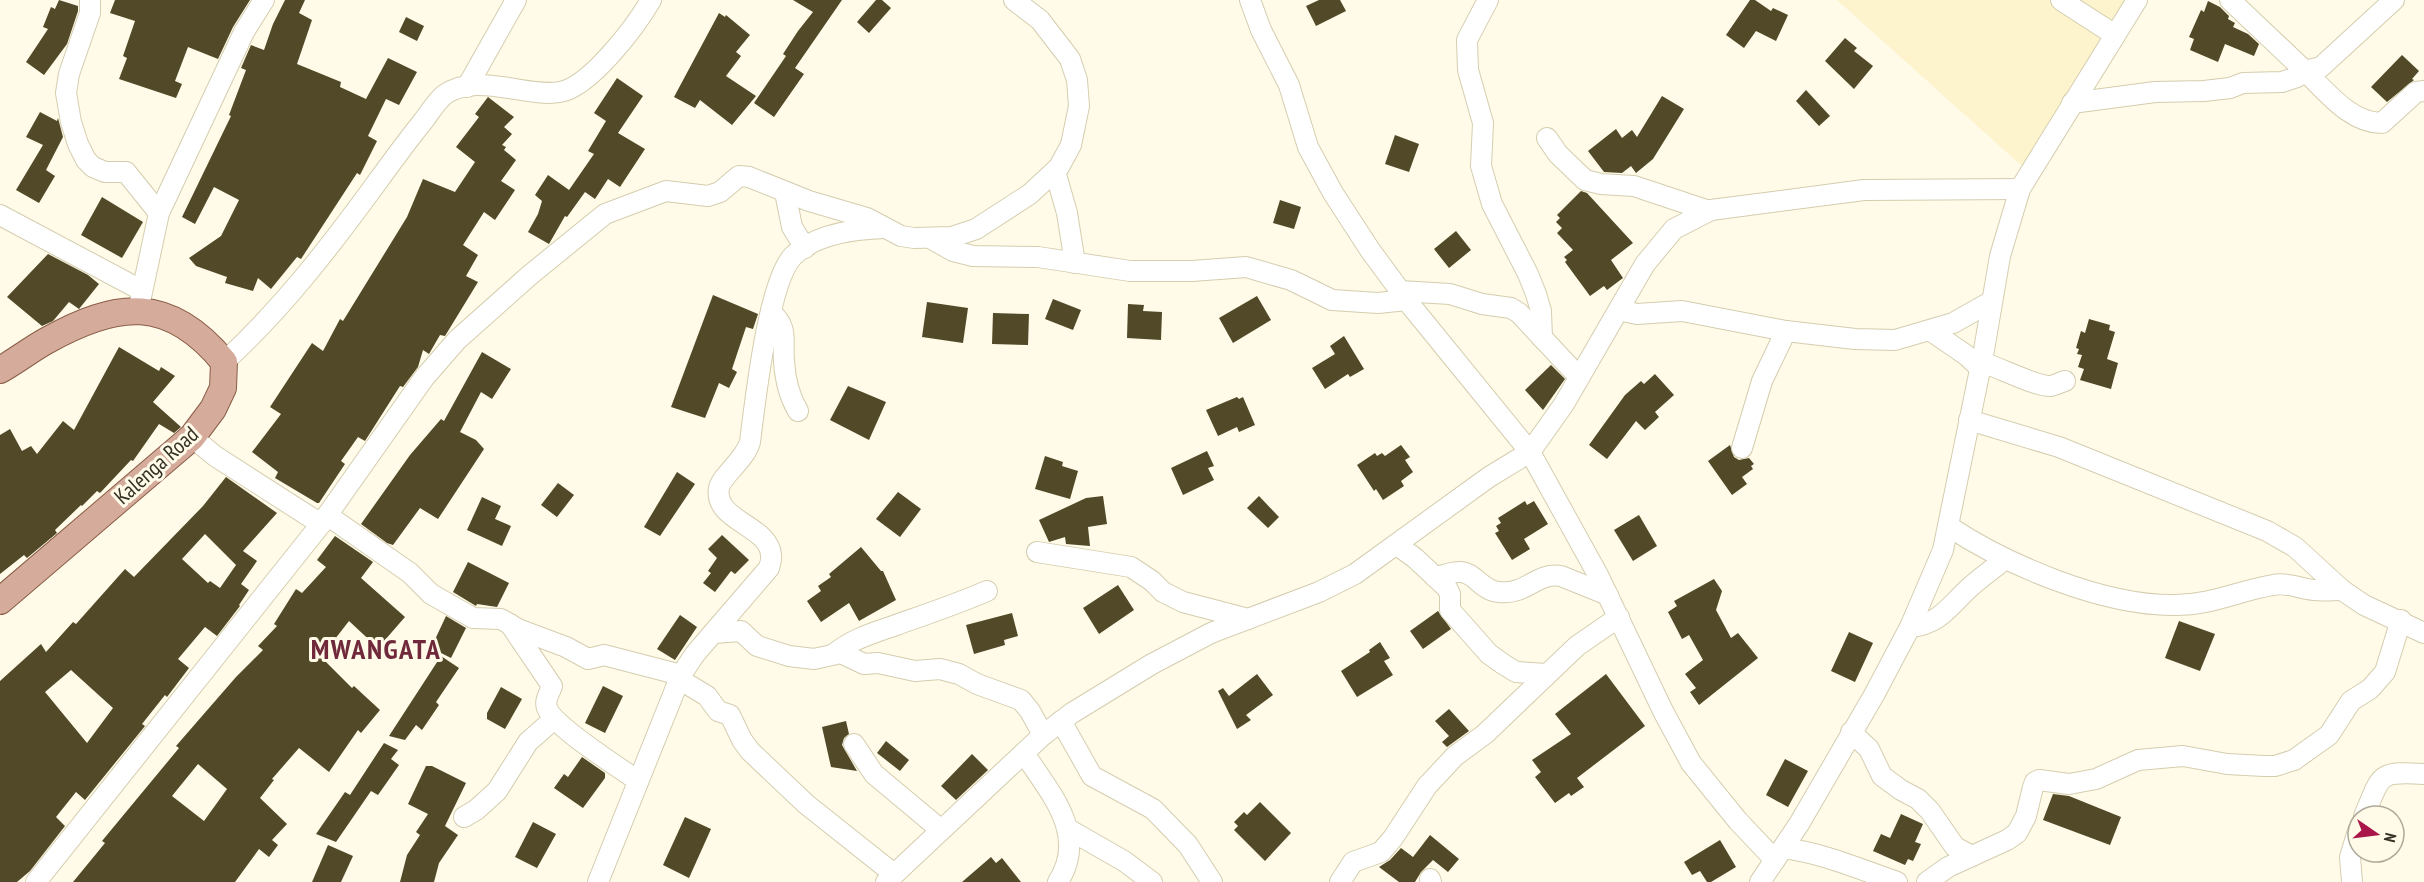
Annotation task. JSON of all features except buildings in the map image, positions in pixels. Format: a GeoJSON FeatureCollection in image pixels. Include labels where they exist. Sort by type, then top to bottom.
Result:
{"type":"FeatureCollection","features":[{"type":"Feature","properties":{"kind":"main road"},"geometry":{"type":"LineString","coordinates":[[0,370],[45,341],[80,323],[140,300],[175,319],[207,341],[224,362]]}},
{"type":"Feature","properties":{"kind":"main road","name":"Kalenga Road"},"geometry":{"type":"LineString","coordinates":[[0,601],[192,437],[213,409],[223,387],[224,362]]}},
{"type":"Feature","properties":{"kind":"street"},"geometry":{"type":"LineString","coordinates":[[90,0],[90,13],[69,74],[66,93],[70,122],[86,160],[93,167],[105,172],[126,172],[159,213]]}},
{"type":"Feature","properties":{"kind":"street"},"geometry":{"type":"LineString","coordinates":[[0,215],[140,300],[159,213],[234,53],[264,0]]}},
{"type":"Feature","properties":{"kind":"street"},"geometry":{"type":"LineString","coordinates":[[467,87],[516,0]]}},
{"type":"Feature","properties":{"kind":"street"},"geometry":{"type":"LineString","coordinates":[[224,362],[250,339],[315,265],[445,94],[467,87],[489,85],[544,93],[562,92],[579,85],[612,53],[651,0]]}},
{"type":"Feature","properties":{"kind":"street"},"geometry":{"type":"LineString","coordinates":[[36,882],[324,519],[424,378],[458,340],[530,275],[605,214],[666,191],[708,196],[720,192],[739,176],[750,177],[785,192],[867,218],[901,236],[952,237],[976,229],[1030,194],[1055,171],[1071,145],[1079,106],[1077,80],[1070,59],[1040,20],[1014,0]]}},
{"type":"Feature","properties":{"kind":"street"},"geometry":{"type":"LineString","coordinates":[[1488,0],[1467,40],[1468,70],[1483,123],[1481,166],[1492,204],[1536,294],[1542,338]]}},
{"type":"Feature","properties":{"kind":"street"},"geometry":{"type":"LineString","coordinates":[[2061,0],[2115,34]]}},
{"type":"Feature","properties":{"kind":"street"},"geometry":{"type":"LineString","coordinates":[[1760,882],[1799,824],[1874,695],[1910,627],[1943,550],[2000,256],[2020,189],[2137,0]]}},
{"type":"Feature","properties":{"kind":"street"},"geometry":{"type":"LineString","coordinates":[[2230,0],[2340,106],[2368,121],[2382,123],[2416,92],[2424,91]]}},
{"type":"Feature","properties":{"kind":"street"},"geometry":{"type":"LineString","coordinates":[[2072,103],[2155,92],[2218,90],[2243,84],[2282,82],[2298,77],[2305,71],[2321,67],[2394,0]]}},
{"type":"Feature","properties":{"kind":"street"},"geometry":{"type":"LineString","coordinates":[[1255,2],[1261,30],[1289,85],[1308,147],[1318,168],[1370,250],[1404,296],[1530,452],[1608,595],[1663,711],[1691,763],[1738,821],[1779,854],[1807,851],[1898,882]]}},
{"type":"Feature","properties":{"kind":"street"},"geometry":{"type":"LineString","coordinates":[[1547,138],[1558,154],[1585,180],[1634,186],[1709,211]]}},
{"type":"Feature","properties":{"kind":"street"},"geometry":{"type":"LineString","coordinates":[[1055,171],[1067,213],[1075,263]]}},
{"type":"Feature","properties":{"kind":"street"},"geometry":{"type":"LineString","coordinates":[[192,437],[215,456],[324,519],[404,569],[431,594],[473,618],[501,619],[520,630],[566,647],[588,659],[601,655],[608,656],[680,677],[707,696],[718,711],[730,716],[750,751],[890,878],[1043,735],[1062,721],[1152,664],[1211,633],[1318,592],[1355,574],[1489,477],[1530,452],[1564,404],[1646,264],[1664,238],[1674,229],[1709,211],[1864,190],[2020,189]]}},
{"type":"Feature","properties":{"kind":"street"},"geometry":{"type":"LineString","coordinates":[[785,192],[792,227],[805,248]]}},
{"type":"Feature","properties":{"kind":"street"},"geometry":{"type":"LineString","coordinates":[[598,882],[680,677],[695,654],[769,568],[771,555],[768,544],[760,535],[726,510],[719,497],[719,490],[721,484],[747,452],[750,442],[777,285],[793,256],[805,248],[846,232],[884,228]]}},
{"type":"Feature","properties":{"kind":"street"},"geometry":{"type":"LineString","coordinates":[[928,237],[953,251],[973,256],[1038,257],[1130,271],[1192,271],[1246,267],[1292,280],[1332,300],[1378,303],[1404,296],[1438,292],[1482,304],[1511,308],[1519,313],[1579,377]]}},
{"type":"Feature","properties":{"kind":"street"},"geometry":{"type":"LineString","coordinates":[[1619,310],[1637,314],[1682,310],[1786,331],[1855,339],[1894,340],[1953,323],[1992,301]]}},
{"type":"Feature","properties":{"kind":"street"},"geometry":{"type":"LineString","coordinates":[[771,312],[784,329],[784,359],[789,392],[798,411]]}},
{"type":"Feature","properties":{"kind":"street"},"geometry":{"type":"LineString","coordinates":[[1742,448],[1762,381],[1786,331]]}},
{"type":"Feature","properties":{"kind":"street"},"geometry":{"type":"LineString","coordinates":[[1931,331],[1980,365],[2009,371],[2038,384],[2052,386],[2065,381]]}},
{"type":"Feature","properties":{"kind":"street"},"geometry":{"type":"LineString","coordinates":[[1969,420],[2060,447],[2257,526],[2295,547],[2342,590],[2364,605],[2424,633]]}},
{"type":"Feature","properties":{"kind":"street"},"geometry":{"type":"LineString","coordinates":[[1948,526],[2006,559],[2080,587],[2154,604],[2204,604],[2233,594],[2283,584],[2315,590],[2342,590]]}},
{"type":"Feature","properties":{"kind":"street"},"geometry":{"type":"LineString","coordinates":[[1396,545],[1415,558],[1450,594],[1450,610],[1490,654],[1516,672],[1547,674]]}},
{"type":"Feature","properties":{"kind":"street"},"geometry":{"type":"LineString","coordinates":[[1036,552],[1131,567],[1152,581],[1163,592],[1183,602],[1248,619]]}},
{"type":"Feature","properties":{"kind":"street"},"geometry":{"type":"LineString","coordinates":[[1910,627],[1925,626],[1937,620],[1976,582],[2006,559]]}},
{"type":"Feature","properties":{"kind":"street"},"geometry":{"type":"LineString","coordinates":[[1435,577],[1459,572],[1468,573],[1481,585],[1499,592],[1517,592],[1553,574],[1608,595]]}},
{"type":"Feature","properties":{"kind":"street"},"geometry":{"type":"LineString","coordinates":[[834,654],[846,643],[987,591]]}},
{"type":"Feature","properties":{"kind":"street"},"geometry":{"type":"LineString","coordinates":[[1340,882],[1353,862],[1381,852],[1393,838],[1427,786],[1455,756],[1485,734],[1577,646],[1618,617]]}},
{"type":"Feature","properties":{"kind":"street"},"geometry":{"type":"LineString","coordinates":[[1927,882],[1948,867],[2017,833],[2026,816],[2035,782],[2039,780],[2069,784],[2096,779],[2138,760],[2183,756],[2227,764],[2264,766],[2275,766],[2294,760],[2323,741],[2351,701],[2370,689],[2385,672],[2400,620]]}},
{"type":"Feature","properties":{"kind":"street"},"geometry":{"type":"LineString","coordinates":[[510,624],[552,686],[546,701],[554,719],[638,781]]}},
{"type":"Feature","properties":{"kind":"street"},"geometry":{"type":"LineString","coordinates":[[714,633],[741,631],[757,646],[789,656],[814,658],[846,654],[864,664],[878,663],[915,671],[940,669],[959,674],[977,684],[1021,700],[1043,735]]}},
{"type":"Feature","properties":{"kind":"street"},"geometry":{"type":"LineString","coordinates":[[464,817],[476,810],[497,791],[528,742],[554,719]]}},
{"type":"Feature","properties":{"kind":"street"},"geometry":{"type":"LineString","coordinates":[[1062,721],[1092,776],[1153,809],[1188,845],[1212,882]]}},
{"type":"Feature","properties":{"kind":"street"},"geometry":{"type":"LineString","coordinates":[[1851,732],[1869,749],[1882,776],[1900,790],[1918,799],[1930,811],[1955,847],[1972,856]]}},
{"type":"Feature","properties":{"kind":"street"},"geometry":{"type":"LineString","coordinates":[[854,744],[874,774],[941,830]]}},
{"type":"Feature","properties":{"kind":"street"},"geometry":{"type":"LineString","coordinates":[[1024,753],[1056,802],[1068,829],[1070,850],[1067,864],[1058,882]]}},
{"type":"Feature","properties":{"kind":"street"},"geometry":{"type":"LineString","coordinates":[[2369,804],[2380,780],[2388,774],[2397,772],[2424,774]]}},
{"type":"Feature","properties":{"kind":"street"},"geometry":{"type":"LineString","coordinates":[[1068,829],[1124,861],[1152,882]]}},
{"type":"Feature","properties":{"kind":"street"},"geometry":{"type":"LineString","coordinates":[[2351,864],[2352,882]]}},
{"type":"Feature","properties":{"kind":"shaded area"},"geometry":{"type":"Polygon","coordinates":[[[1837,0],[2136,0],[2023,167],[1837,0]]]}},
{"type":"Feature","properties":{"kind":"district","name":"MWANGATA"},"geometry":{"type":"Point","coordinates":[376,649]}}]}
